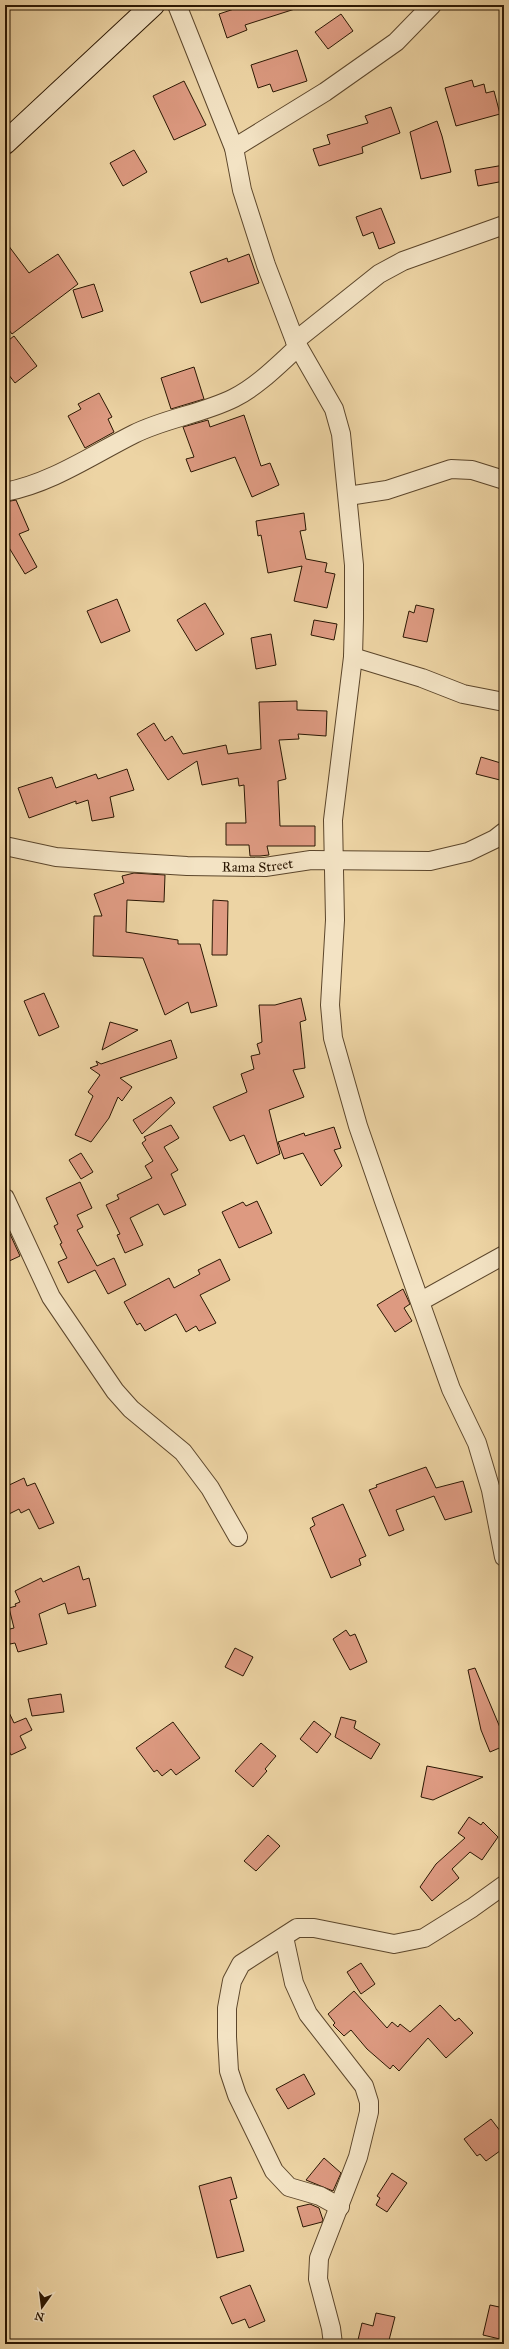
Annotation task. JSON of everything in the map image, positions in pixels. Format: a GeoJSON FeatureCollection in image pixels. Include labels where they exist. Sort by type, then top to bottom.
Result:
{"type":"FeatureCollection","features":[{"type":"Feature","properties":{"kind":"main road"},"geometry":{"type":"LineString","coordinates":[[5,143],[153,5]]}},
{"type":"Feature","properties":{"kind":"street"},"geometry":{"type":"LineString","coordinates":[[177,5],[234,148],[242,190],[266,265],[296,344],[334,409],[338,421],[348,496],[354,565],[353,657],[332,820],[335,920],[330,1005],[333,1038],[361,1134],[451,1389],[477,1443],[491,1490],[504,1557]]}},
{"type":"Feature","properties":{"kind":"street"},"geometry":{"type":"LineString","coordinates":[[234,148],[325,92],[396,42],[432,5]]}},
{"type":"Feature","properties":{"kind":"street"},"geometry":{"type":"LineString","coordinates":[[5,492],[62,473],[135,434],[161,422],[198,413],[235,398],[268,374],[296,344],[379,274],[403,261],[504,225]]}},
{"type":"Feature","properties":{"kind":"street"},"geometry":{"type":"LineString","coordinates":[[348,496],[387,490],[451,469],[472,470],[504,480]]}},
{"type":"Feature","properties":{"kind":"street"},"geometry":{"type":"LineString","coordinates":[[353,657],[422,678],[463,694],[484,700],[504,702]]}},
{"type":"Feature","properties":{"kind":"street","name":"Rama Street"},"geometry":{"type":"LineString","coordinates":[[5,846],[56,856],[187,866],[264,867],[311,860],[430,861],[452,858],[482,846],[504,832]]}},
{"type":"Feature","properties":{"kind":"street"},"geometry":{"type":"LineString","coordinates":[[5,1198],[51,1297],[68,1323],[115,1391],[131,1409],[183,1452],[210,1488],[238,1537]]}},
{"type":"Feature","properties":{"kind":"street"},"geometry":{"type":"LineString","coordinates":[[421,1301],[504,1255]]}},
{"type":"Feature","properties":{"kind":"street"},"geometry":{"type":"LineString","coordinates":[[340,2207],[320,2196],[289,2187],[274,2171],[237,2094],[229,2071],[228,2008],[232,1981],[241,1964],[297,1928],[314,1928],[394,1944],[424,1938],[472,1908],[504,1885]]}},
{"type":"Feature","properties":{"kind":"street"},"geometry":{"type":"LineString","coordinates":[[284,1937],[294,1983],[308,2014],[364,2086],[369,2102],[369,2112],[358,2157],[340,2207],[319,2258],[318,2279],[331,2328],[333,2344]]}},
{"type":"Feature","properties":{"kind":"building"},"geometry":{"type":"Polygon","coordinates":[[[246,5],[297,5],[298,8],[245,25],[247,30],[227,38],[219,14],[246,5]]]}},
{"type":"Feature","properties":{"kind":"building"},"geometry":{"type":"Polygon","coordinates":[[[341,14],[353,31],[328,49],[315,32],[341,14]]]}},
{"type":"Feature","properties":{"kind":"building"},"geometry":{"type":"Polygon","coordinates":[[[297,50],[307,81],[273,92],[270,84],[258,88],[251,65],[297,50]]]}},
{"type":"Feature","properties":{"kind":"building"},"geometry":{"type":"Polygon","coordinates":[[[472,80],[474,87],[484,84],[486,93],[494,91],[500,114],[456,126],[445,88],[472,80]]]}},
{"type":"Feature","properties":{"kind":"building"},"geometry":{"type":"Polygon","coordinates":[[[184,81],[206,125],[174,140],[153,96],[184,81]]]}},
{"type":"Feature","properties":{"kind":"building"},"geometry":{"type":"Polygon","coordinates":[[[391,107],[400,133],[362,147],[363,153],[319,166],[313,149],[330,144],[327,135],[368,123],[365,116],[391,107]]]}},
{"type":"Feature","properties":{"kind":"building"},"geometry":{"type":"Polygon","coordinates":[[[437,121],[451,172],[421,179],[410,132],[437,121]]]}},
{"type":"Feature","properties":{"kind":"building"},"geometry":{"type":"Polygon","coordinates":[[[134,150],[147,172],[123,186],[110,163],[134,150]]]}},
{"type":"Feature","properties":{"kind":"building"},"geometry":{"type":"Polygon","coordinates":[[[504,165],[504,181],[478,186],[475,170],[504,165]]]}},
{"type":"Feature","properties":{"kind":"building"},"geometry":{"type":"Polygon","coordinates":[[[381,208],[395,243],[379,249],[373,232],[363,236],[356,217],[381,208]]]}},
{"type":"Feature","properties":{"kind":"building"},"geometry":{"type":"Polygon","coordinates":[[[5,241],[29,273],[58,254],[78,284],[12,334],[5,325],[5,241]]]}},
{"type":"Feature","properties":{"kind":"building"},"geometry":{"type":"Polygon","coordinates":[[[249,254],[259,283],[201,303],[190,272],[227,258],[228,262],[249,254]]]}},
{"type":"Feature","properties":{"kind":"building"},"geometry":{"type":"Polygon","coordinates":[[[94,284],[103,311],[82,318],[73,290],[94,284]]]}},
{"type":"Feature","properties":{"kind":"building"},"geometry":{"type":"Polygon","coordinates":[[[14,336],[37,366],[15,383],[5,370],[5,343],[14,336]]]}},
{"type":"Feature","properties":{"kind":"building"},"geometry":{"type":"Polygon","coordinates":[[[194,367],[204,399],[171,409],[161,378],[194,367]]]}},
{"type":"Feature","properties":{"kind":"building"},"geometry":{"type":"Polygon","coordinates":[[[99,393],[112,417],[108,419],[114,432],[85,448],[68,416],[81,409],[78,404],[99,393]]]}},
{"type":"Feature","properties":{"kind":"building"},"geometry":{"type":"Polygon","coordinates":[[[244,415],[261,466],[270,463],[279,485],[252,497],[235,457],[191,472],[186,459],[194,457],[183,427],[208,420],[210,427],[244,415]]]}},
{"type":"Feature","properties":{"kind":"building"},"geometry":{"type":"Polygon","coordinates":[[[16,500],[29,530],[19,534],[37,567],[25,574],[5,541],[5,502],[16,500]]]}},
{"type":"Feature","properties":{"kind":"building"},"geometry":{"type":"Polygon","coordinates":[[[304,513],[306,530],[300,531],[306,559],[327,563],[325,572],[335,574],[327,608],[294,601],[302,566],[268,573],[261,535],[258,536],[256,521],[304,513]]]}},
{"type":"Feature","properties":{"kind":"building"},"geometry":{"type":"Polygon","coordinates":[[[117,599],[130,631],[101,643],[87,611],[117,599]]]}},
{"type":"Feature","properties":{"kind":"building"},"geometry":{"type":"Polygon","coordinates":[[[205,603],[224,634],[196,651],[177,620],[205,603]]]}},
{"type":"Feature","properties":{"kind":"building"},"geometry":{"type":"Polygon","coordinates":[[[416,605],[434,609],[427,642],[403,637],[409,611],[414,613],[416,605]]]}},
{"type":"Feature","properties":{"kind":"building"},"geometry":{"type":"Polygon","coordinates":[[[314,620],[337,624],[334,640],[311,635],[314,620]]]}},
{"type":"Feature","properties":{"kind":"building"},"geometry":{"type":"Polygon","coordinates":[[[271,634],[276,665],[256,669],[251,638],[271,634]]]}},
{"type":"Feature","properties":{"kind":"building"},"geometry":{"type":"Polygon","coordinates":[[[297,701],[297,710],[327,711],[326,736],[298,734],[299,739],[279,740],[286,779],[278,781],[280,826],[315,826],[315,846],[267,846],[269,855],[250,856],[249,845],[226,845],[226,823],[246,823],[244,785],[239,786],[238,778],[202,785],[197,761],[168,780],[137,734],[154,723],[165,741],[172,736],[183,754],[226,745],[228,754],[261,749],[259,702],[297,701]]]}},
{"type":"Feature","properties":{"kind":"building"},"geometry":{"type":"Polygon","coordinates":[[[481,757],[504,764],[504,781],[476,774],[481,757]]]}},
{"type":"Feature","properties":{"kind":"building"},"geometry":{"type":"Polygon","coordinates":[[[127,769],[134,790],[110,797],[114,817],[92,821],[88,800],[76,804],[76,801],[29,818],[18,788],[52,777],[56,788],[96,774],[98,779],[127,769]]]}},
{"type":"Feature","properties":{"kind":"building"},"geometry":{"type":"Polygon","coordinates":[[[134,873],[165,875],[164,902],[127,900],[126,932],[178,940],[178,944],[200,944],[217,1006],[191,1013],[188,1002],[165,1015],[143,958],[93,956],[94,916],[102,916],[94,894],[124,883],[122,876],[134,873]]]}},
{"type":"Feature","properties":{"kind":"building"},"geometry":{"type":"Polygon","coordinates":[[[213,900],[228,901],[227,955],[212,955],[213,900]]]}},
{"type":"Feature","properties":{"kind":"building"},"geometry":{"type":"Polygon","coordinates":[[[44,993],[59,1027],[39,1036],[24,1001],[44,993]]]}},
{"type":"Feature","properties":{"kind":"building"},"geometry":{"type":"Polygon","coordinates":[[[301,998],[306,1020],[300,1022],[305,1068],[293,1070],[304,1097],[269,1110],[280,1154],[257,1164],[244,1135],[230,1141],[213,1107],[247,1092],[241,1074],[254,1069],[251,1056],[260,1054],[257,1044],[262,1042],[259,1005],[275,1005],[301,998]]]}},
{"type":"Feature","properties":{"kind":"building"},"geometry":{"type":"Polygon","coordinates":[[[110,1022],[138,1030],[102,1050],[110,1022]]]}},
{"type":"Feature","properties":{"kind":"building"},"geometry":{"type":"Polygon","coordinates":[[[171,1040],[177,1058],[120,1078],[132,1087],[122,1101],[118,1097],[109,1118],[91,1142],[75,1135],[93,1096],[88,1092],[100,1075],[90,1068],[98,1065],[96,1061],[101,1064],[171,1040]]]}},
{"type":"Feature","properties":{"kind":"building"},"geometry":{"type":"Polygon","coordinates":[[[171,1097],[175,1103],[142,1134],[133,1120],[171,1097]]]}},
{"type":"Feature","properties":{"kind":"building"},"geometry":{"type":"Polygon","coordinates":[[[171,1125],[179,1138],[164,1147],[178,1170],[171,1174],[186,1205],[164,1215],[158,1204],[130,1218],[143,1245],[125,1253],[117,1235],[120,1234],[106,1205],[119,1199],[117,1195],[152,1178],[145,1166],[153,1161],[142,1143],[146,1140],[144,1137],[171,1125]]]}},
{"type":"Feature","properties":{"kind":"building"},"geometry":{"type":"Polygon","coordinates":[[[334,1127],[341,1148],[334,1150],[342,1166],[321,1186],[303,1153],[284,1159],[278,1142],[304,1133],[305,1136],[334,1127]]]}},
{"type":"Feature","properties":{"kind":"building"},"geometry":{"type":"Polygon","coordinates":[[[81,1153],[93,1172],[81,1179],[69,1160],[81,1153]]]}},
{"type":"Feature","properties":{"kind":"building"},"geometry":{"type":"Polygon","coordinates":[[[80,1182],[92,1208],[77,1215],[83,1227],[77,1230],[97,1266],[114,1258],[126,1285],[108,1294],[95,1270],[68,1283],[58,1262],[67,1258],[60,1244],[62,1243],[54,1226],[58,1224],[46,1198],[80,1182]]]}},
{"type":"Feature","properties":{"kind":"building"},"geometry":{"type":"Polygon","coordinates":[[[257,1201],[272,1233],[239,1248],[222,1212],[243,1202],[246,1206],[257,1201]]]}},
{"type":"Feature","properties":{"kind":"building"},"geometry":{"type":"Polygon","coordinates":[[[5,1223],[20,1256],[5,1263],[5,1223]]]}},
{"type":"Feature","properties":{"kind":"building"},"geometry":{"type":"Polygon","coordinates":[[[220,1259],[230,1280],[200,1295],[216,1323],[199,1331],[196,1326],[186,1332],[176,1314],[145,1331],[140,1323],[137,1325],[124,1302],[169,1278],[174,1288],[200,1274],[198,1270],[220,1259]]]}},
{"type":"Feature","properties":{"kind":"building"},"geometry":{"type":"Polygon","coordinates":[[[403,1289],[410,1304],[404,1308],[412,1321],[395,1332],[377,1305],[403,1289]]]}},
{"type":"Feature","properties":{"kind":"building"},"geometry":{"type":"Polygon","coordinates":[[[426,1467],[436,1488],[463,1481],[472,1512],[445,1520],[434,1496],[396,1510],[404,1530],[389,1536],[369,1490],[377,1487],[376,1485],[426,1467]]]}},
{"type":"Feature","properties":{"kind":"building"},"geometry":{"type":"Polygon","coordinates":[[[24,1478],[27,1486],[35,1483],[54,1523],[39,1529],[29,1509],[21,1513],[19,1509],[5,1516],[5,1487],[24,1478]]]}},
{"type":"Feature","properties":{"kind":"building"},"geometry":{"type":"Polygon","coordinates":[[[343,1504],[366,1556],[359,1559],[361,1565],[331,1578],[310,1528],[315,1525],[312,1518],[343,1504]]]}},
{"type":"Feature","properties":{"kind":"building"},"geometry":{"type":"Polygon","coordinates":[[[79,1566],[83,1580],[89,1578],[96,1606],[68,1614],[65,1603],[39,1614],[47,1644],[18,1652],[15,1643],[10,1644],[6,1630],[14,1628],[9,1608],[16,1606],[15,1604],[20,1602],[15,1591],[41,1578],[43,1582],[79,1566]]]}},
{"type":"Feature","properties":{"kind":"building"},"geometry":{"type":"Polygon","coordinates":[[[346,1630],[350,1636],[355,1634],[367,1662],[350,1670],[333,1639],[346,1630]]]}},
{"type":"Feature","properties":{"kind":"building"},"geometry":{"type":"Polygon","coordinates":[[[235,1648],[253,1657],[243,1676],[225,1667],[235,1648]]]}},
{"type":"Feature","properties":{"kind":"building"},"geometry":{"type":"Polygon","coordinates":[[[475,1668],[504,1737],[504,1746],[490,1752],[481,1730],[468,1670],[475,1668]]]}},
{"type":"Feature","properties":{"kind":"building"},"geometry":{"type":"Polygon","coordinates":[[[61,1694],[64,1712],[32,1716],[28,1699],[61,1694]]]}},
{"type":"Feature","properties":{"kind":"building"},"geometry":{"type":"Polygon","coordinates":[[[5,1704],[14,1723],[26,1718],[32,1730],[20,1736],[26,1748],[11,1755],[5,1743],[5,1704]]]}},
{"type":"Feature","properties":{"kind":"building"},"geometry":{"type":"Polygon","coordinates":[[[341,1717],[356,1721],[354,1728],[380,1744],[371,1759],[335,1737],[341,1717]]]}},
{"type":"Feature","properties":{"kind":"building"},"geometry":{"type":"Polygon","coordinates":[[[314,1721],[331,1734],[317,1753],[300,1739],[314,1721]]]}},
{"type":"Feature","properties":{"kind":"building"},"geometry":{"type":"Polygon","coordinates":[[[173,1722],[200,1758],[176,1775],[171,1769],[162,1776],[157,1770],[154,1772],[136,1748],[173,1722]]]}},
{"type":"Feature","properties":{"kind":"building"},"geometry":{"type":"Polygon","coordinates":[[[261,1743],[276,1756],[265,1769],[267,1771],[253,1787],[235,1771],[261,1743]]]}},
{"type":"Feature","properties":{"kind":"building"},"geometry":{"type":"Polygon","coordinates":[[[427,1766],[483,1777],[433,1800],[421,1797],[427,1766]]]}},
{"type":"Feature","properties":{"kind":"building"},"geometry":{"type":"Polygon","coordinates":[[[469,1817],[481,1825],[483,1822],[498,1837],[482,1860],[470,1852],[452,1869],[459,1878],[432,1901],[420,1887],[436,1864],[465,1838],[458,1833],[469,1817]]]}},
{"type":"Feature","properties":{"kind":"building"},"geometry":{"type":"Polygon","coordinates":[[[268,1835],[280,1846],[256,1871],[244,1861],[268,1835]]]}},
{"type":"Feature","properties":{"kind":"building"},"geometry":{"type":"Polygon","coordinates":[[[361,1963],[375,1984],[361,1994],[347,1972],[361,1963]]]}},
{"type":"Feature","properties":{"kind":"building"},"geometry":{"type":"Polygon","coordinates":[[[354,1991],[387,2028],[392,2022],[398,2027],[400,2024],[410,2032],[440,2005],[455,2021],[459,2018],[473,2033],[446,2058],[428,2038],[399,2071],[393,2065],[390,2069],[367,2049],[351,2030],[344,2036],[333,2025],[335,2023],[328,2014],[354,1991]]]}},
{"type":"Feature","properties":{"kind":"building"},"geometry":{"type":"Polygon","coordinates":[[[304,2074],[315,2094],[288,2109],[276,2089],[304,2074]]]}},
{"type":"Feature","properties":{"kind":"building"},"geometry":{"type":"Polygon","coordinates":[[[491,2119],[504,2136],[504,2148],[486,2161],[480,2154],[477,2156],[464,2139],[491,2119]]]}},
{"type":"Feature","properties":{"kind":"building"},"geometry":{"type":"Polygon","coordinates":[[[324,2158],[341,2173],[333,2191],[306,2180],[324,2158]]]}},
{"type":"Feature","properties":{"kind":"building"},"geometry":{"type":"Polygon","coordinates":[[[392,2173],[407,2183],[387,2212],[376,2205],[380,2198],[377,2196],[392,2173]]]}},
{"type":"Feature","properties":{"kind":"building"},"geometry":{"type":"Polygon","coordinates":[[[231,2177],[237,2198],[230,2200],[244,2251],[217,2258],[199,2186],[231,2177]]]}},
{"type":"Feature","properties":{"kind":"building"},"geometry":{"type":"Polygon","coordinates":[[[310,2204],[319,2208],[323,2220],[322,2222],[303,2227],[297,2207],[310,2204]]]}},
{"type":"Feature","properties":{"kind":"building"},"geometry":{"type":"Polygon","coordinates":[[[250,2285],[265,2321],[249,2328],[245,2319],[232,2324],[220,2297],[250,2285]]]}},
{"type":"Feature","properties":{"kind":"building"},"geometry":{"type":"Polygon","coordinates":[[[490,2305],[504,2308],[504,2340],[483,2335],[490,2305]]]}},
{"type":"Feature","properties":{"kind":"building"},"geometry":{"type":"Polygon","coordinates":[[[376,2313],[395,2317],[388,2344],[357,2344],[362,2323],[373,2326],[376,2313]]]}}]}
